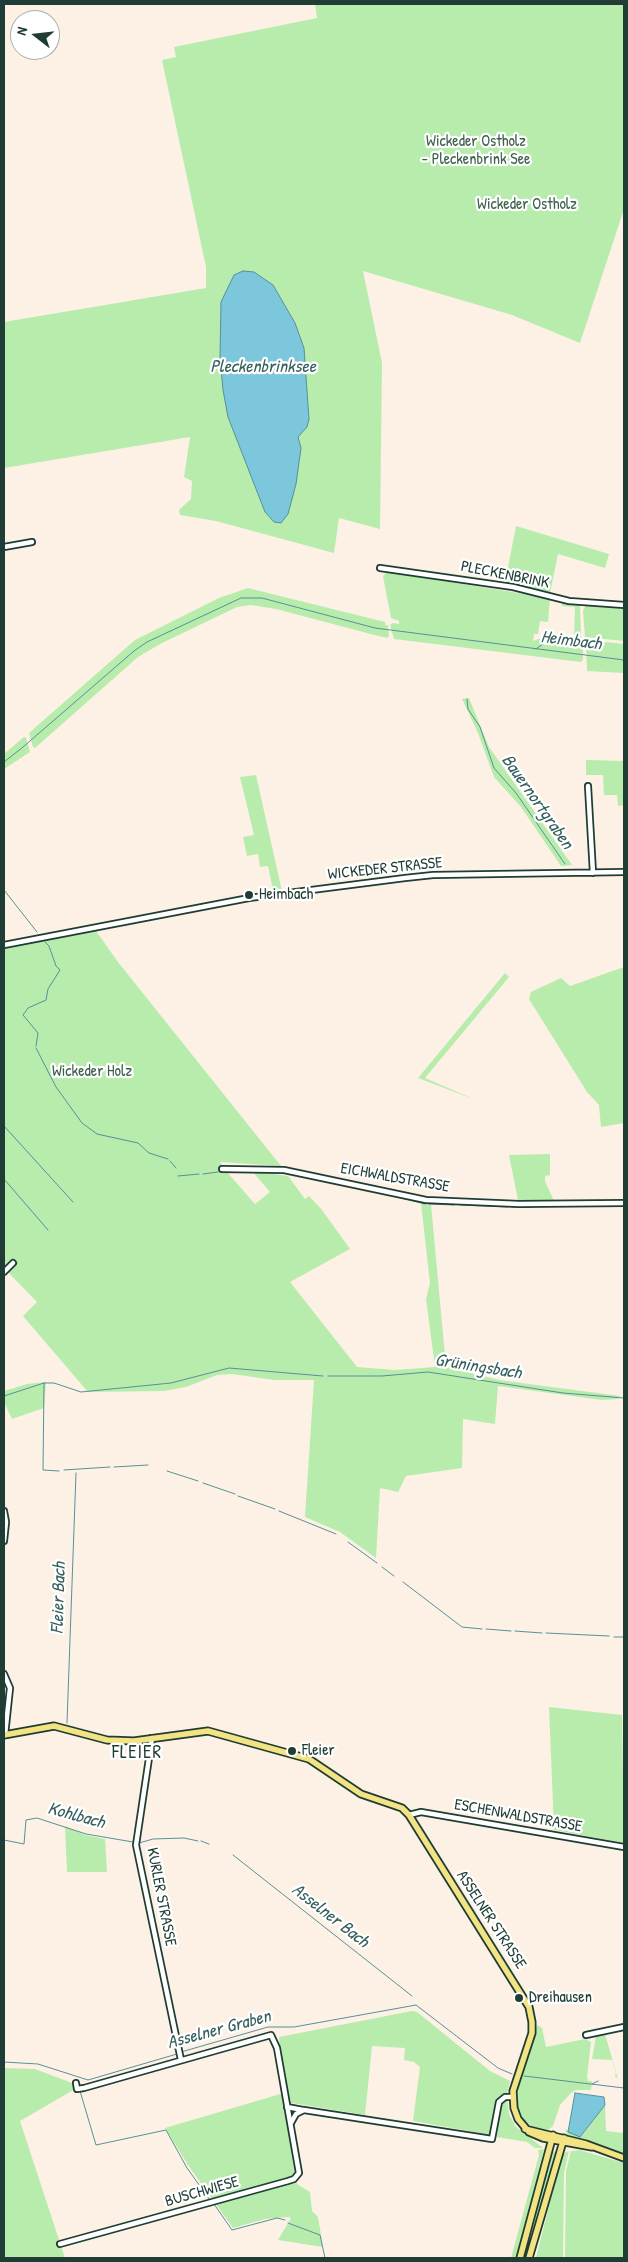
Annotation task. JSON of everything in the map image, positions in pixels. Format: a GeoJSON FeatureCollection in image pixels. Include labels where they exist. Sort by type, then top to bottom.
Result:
{"type":"FeatureCollection","features":[{"type":"Feature","properties":{"kind":"main road"},"geometry":{"type":"LineString","coordinates":[[4,1735],[54,1726],[108,1740],[134,1741],[208,1731],[298,1756],[316,1763],[361,1794],[398,1806],[409,1816]]}},
{"type":"Feature","properties":{"kind":"main road","name":"ASSELNER STRASSE"},"geometry":{"type":"LineString","coordinates":[[409,1816],[529,2006],[532,2033],[512,2097]]}},
{"type":"Feature","properties":{"kind":"main road"},"geometry":{"type":"LineString","coordinates":[[512,2097],[515,2113],[525,2129],[563,2141],[592,2147],[624,2158]]}},
{"type":"Feature","properties":{"kind":"main road"},"geometry":{"type":"LineString","coordinates":[[520,2258],[552,2138]]}},
{"type":"Feature","properties":{"kind":"main road"},"geometry":{"type":"LineString","coordinates":[[529,2258],[563,2141]]}},
{"type":"Feature","properties":{"kind":"street"},"geometry":{"type":"LineString","coordinates":[[4,547],[32,542]]}},
{"type":"Feature","properties":{"kind":"street","name":"PLECKENBRINK"},"geometry":{"type":"LineString","coordinates":[[380,568],[513,587],[569,601],[624,605]]}},
{"type":"Feature","properties":{"kind":"street"},"geometry":{"type":"LineString","coordinates":[[588,786],[592,873]]}},
{"type":"Feature","properties":{"kind":"street","name":"WICKEDER STRASSE"},"geometry":{"type":"LineString","coordinates":[[4,945],[241,900],[432,875],[624,872]]}},
{"type":"Feature","properties":{"kind":"street","name":"EICHWALDSTRASSE"},"geometry":{"type":"LineString","coordinates":[[222,1169],[284,1170],[434,1201],[624,1203]]}},
{"type":"Feature","properties":{"kind":"street"},"geometry":{"type":"LineString","coordinates":[[4,1272],[13,1263]]}},
{"type":"Feature","properties":{"kind":"street"},"geometry":{"type":"LineString","coordinates":[[4,1511],[6,1522],[4,1541]]}},
{"type":"Feature","properties":{"kind":"street"},"geometry":{"type":"LineString","coordinates":[[4,1674],[10,1688],[4,1735]]}},
{"type":"Feature","properties":{"kind":"street","name":"KURLER STRASSE"},"geometry":{"type":"LineString","coordinates":[[152,1738],[136,1845],[181,2059]]}},
{"type":"Feature","properties":{"kind":"street","name":"ESCHENWALDSTRASSE"},"geometry":{"type":"LineString","coordinates":[[409,1816],[416,1811],[624,1847]]}},
{"type":"Feature","properties":{"kind":"street"},"geometry":{"type":"LineString","coordinates":[[586,2035],[624,2027]]}},
{"type":"Feature","properties":{"kind":"street","name":"BUSCHWIESE"},"geometry":{"type":"LineString","coordinates":[[60,2244],[294,2178],[298,2176],[299,2170],[277,2048],[271,2035],[77,2090],[76,2083]]}},
{"type":"Feature","properties":{"kind":"street"},"geometry":{"type":"LineString","coordinates":[[287,2107],[492,2139],[498,2102],[505,2097],[512,2097]]}},
{"type":"Feature","properties":{"kind":"street"},"geometry":{"type":"LineString","coordinates":[[291,2124],[296,2114],[304,2110]]}},
{"type":"Feature","properties":{"kind":"green space","name":"Wickeder Ostholz - Pleckenbrink See"},"geometry":{"type":"Polygon","coordinates":[[[315,4],[624,4],[624,209],[580,343],[512,315],[363,271],[382,363],[380,529],[339,518],[334,553],[216,521],[180,515],[179,510],[191,499],[192,481],[184,477],[190,437],[4,468],[4,322],[206,288],[206,267],[162,60],[176,57],[174,47],[317,18],[315,4]]]}},
{"type":"Feature","properties":{"kind":"green space"},"geometry":{"type":"Polygon","coordinates":[[[516,526],[609,554],[605,568],[558,554],[550,593],[505,583],[516,526]]]}},
{"type":"Feature","properties":{"kind":"green space"},"geometry":{"type":"Polygon","coordinates":[[[387,572],[550,598],[548,622],[540,621],[538,634],[534,634],[533,641],[541,638],[544,645],[578,643],[583,649],[583,660],[581,662],[394,639],[390,625],[393,623],[399,624],[399,621],[391,618],[383,576],[387,572]]]}},
{"type":"Feature","properties":{"kind":"green space"},"geometry":{"type":"Polygon","coordinates":[[[248,588],[385,622],[385,625],[388,625],[389,636],[387,638],[276,609],[251,605],[237,607],[162,643],[138,657],[35,748],[33,747],[29,733],[135,640],[219,598],[248,588]]]}},
{"type":"Feature","properties":{"kind":"green space"},"geometry":{"type":"Polygon","coordinates":[[[562,602],[577,603],[580,606],[581,638],[577,640],[574,639],[575,607],[562,606],[562,602]]]}},
{"type":"Feature","properties":{"kind":"green space"},"geometry":{"type":"Polygon","coordinates":[[[586,604],[624,606],[624,641],[585,637],[583,611],[586,604]]]}},
{"type":"Feature","properties":{"kind":"green space"},"geometry":{"type":"Polygon","coordinates":[[[586,640],[624,644],[624,673],[587,671],[586,640]]]}},
{"type":"Feature","properties":{"kind":"green space"},"geometry":{"type":"Polygon","coordinates":[[[469,698],[489,747],[572,865],[561,866],[521,807],[494,777],[478,733],[462,699],[469,698]]]}},
{"type":"Feature","properties":{"kind":"green space"},"geometry":{"type":"Polygon","coordinates":[[[24,737],[30,752],[4,769],[4,754],[24,737]]]}},
{"type":"Feature","properties":{"kind":"green space"},"geometry":{"type":"Polygon","coordinates":[[[586,760],[624,761],[624,805],[618,806],[617,795],[604,795],[603,775],[586,775],[586,760]]]}},
{"type":"Feature","properties":{"kind":"green space"},"geometry":{"type":"Polygon","coordinates":[[[256,775],[282,890],[273,890],[268,866],[260,867],[258,854],[247,856],[243,837],[254,835],[240,777],[256,775]]]}},
{"type":"Feature","properties":{"kind":"green space","name":"Wickeder Holz"},"geometry":{"type":"Polygon","coordinates":[[[96,931],[118,962],[281,1166],[220,1162],[226,1171],[255,1204],[270,1192],[252,1171],[288,1176],[305,1199],[309,1196],[322,1210],[350,1249],[290,1282],[357,1367],[395,1370],[435,1367],[426,1299],[430,1283],[421,1203],[431,1204],[446,1367],[499,1380],[620,1396],[618,1399],[602,1400],[498,1386],[495,1424],[463,1419],[462,1468],[406,1476],[398,1492],[380,1488],[376,1558],[340,1532],[305,1517],[314,1380],[274,1380],[232,1374],[217,1375],[186,1387],[164,1391],[88,1392],[23,1316],[37,1302],[4,1270],[4,948],[96,931]]]}},
{"type":"Feature","properties":{"kind":"green space"},"geometry":{"type":"Polygon","coordinates":[[[624,967],[624,1123],[601,1127],[599,1105],[587,1092],[529,999],[531,992],[561,978],[570,986],[624,967]]]}},
{"type":"Feature","properties":{"kind":"green space"},"geometry":{"type":"Polygon","coordinates":[[[505,973],[509,977],[425,1078],[476,1100],[418,1078],[505,973]]]}},
{"type":"Feature","properties":{"kind":"green space"},"geometry":{"type":"Polygon","coordinates":[[[550,1154],[550,1175],[545,1176],[545,1181],[554,1201],[518,1200],[509,1155],[550,1154]]]}},
{"type":"Feature","properties":{"kind":"green space"},"geometry":{"type":"Polygon","coordinates":[[[46,1382],[44,1408],[12,1419],[4,1402],[4,1391],[27,1384],[46,1382]]]}},
{"type":"Feature","properties":{"kind":"green space"},"geometry":{"type":"Polygon","coordinates":[[[549,1707],[622,1715],[624,1843],[554,1830],[549,1707]]]}},
{"type":"Feature","properties":{"kind":"green space"},"geometry":{"type":"Polygon","coordinates":[[[65,1826],[85,1835],[105,1839],[107,1872],[67,1872],[65,1826]]]}},
{"type":"Feature","properties":{"kind":"green space"},"geometry":{"type":"Polygon","coordinates":[[[412,2011],[417,2012],[490,2071],[510,2081],[507,2094],[500,2097],[497,2101],[490,2135],[413,2121],[420,2067],[414,2062],[404,2060],[405,2048],[372,2046],[365,2115],[292,2103],[284,2106],[297,2184],[310,2192],[312,2211],[318,2217],[323,2247],[278,2240],[291,2218],[288,2217],[265,2219],[233,2228],[188,2165],[165,2128],[284,2093],[279,2037],[412,2011]]]}},
{"type":"Feature","properties":{"kind":"green space"},"geometry":{"type":"Polygon","coordinates":[[[537,2025],[542,2028],[546,2047],[585,2039],[591,2042],[587,2076],[588,2081],[592,2081],[591,2090],[576,2090],[571,2093],[560,2105],[553,2126],[548,2130],[534,2128],[525,2122],[515,2103],[516,2085],[537,2025]]]}},
{"type":"Feature","properties":{"kind":"green space"},"geometry":{"type":"Polygon","coordinates":[[[610,2032],[605,2034],[618,2079],[615,2076],[616,2073],[612,2060],[592,2059],[596,2036],[610,2032]]]}},
{"type":"Feature","properties":{"kind":"green space"},"geometry":{"type":"Polygon","coordinates":[[[4,2068],[35,2069],[72,2083],[75,2089],[20,2121],[65,2258],[4,2258],[4,2068]]]}},
{"type":"Feature","properties":{"kind":"green space"},"geometry":{"type":"Polygon","coordinates":[[[507,2099],[509,2114],[516,2127],[543,2148],[535,2148],[527,2142],[497,2137],[500,2103],[507,2099]]]}},
{"type":"Feature","properties":{"kind":"green space"},"geometry":{"type":"Polygon","coordinates":[[[605,2105],[606,2131],[624,2133],[624,2155],[567,2135],[565,2129],[582,2135],[605,2105]]]}},
{"type":"Feature","properties":{"kind":"green space"},"geometry":{"type":"Polygon","coordinates":[[[544,2149],[516,2258],[511,2258],[539,2155],[538,2150],[544,2149]]]}},
{"type":"Feature","properties":{"kind":"green space"},"geometry":{"type":"Polygon","coordinates":[[[579,2150],[624,2163],[624,2258],[565,2258],[566,2171],[571,2151],[579,2150]]]}},
{"type":"Feature","properties":{"kind":"green space"},"geometry":{"type":"Polygon","coordinates":[[[552,2151],[557,2153],[545,2199],[531,2233],[552,2151]]]}},
{"type":"Feature","properties":{"kind":"green space"},"geometry":{"type":"Polygon","coordinates":[[[569,2151],[564,2173],[563,2258],[536,2258],[562,2154],[569,2151]]]}},
{"type":"Feature","properties":{"kind":"water","name":"Pleckenbrinksee"},"geometry":{"type":"Polygon","coordinates":[[[243,271],[254,272],[273,285],[295,323],[304,348],[309,419],[307,427],[298,437],[301,448],[296,484],[288,514],[281,523],[274,522],[265,512],[228,417],[223,390],[220,358],[221,302],[234,275],[243,271]]]}},
{"type":"Feature","properties":{"kind":"water"},"geometry":{"type":"Polygon","coordinates":[[[575,2093],[604,2097],[605,2105],[580,2137],[568,2132],[575,2093]]]}},
{"type":"Feature","properties":{"kind":"waterway","name":"Heimbach"},"geometry":{"type":"LineString","coordinates":[[4,762],[147,642],[241,598],[262,598],[375,628],[624,660]]}},
{"type":"Feature","properties":{"kind":"waterway","name":"Heimbach"},"geometry":{"type":"LineString","coordinates":[[536,649],[543,644]]}},
{"type":"Feature","properties":{"kind":"waterway","name":"Bauernortgraben"},"geometry":{"type":"LineString","coordinates":[[467,699],[468,709],[480,727],[494,768],[516,793],[565,864]]}},
{"type":"Feature","properties":{"kind":"waterway"},"geometry":{"type":"LineString","coordinates":[[4,890],[37,932]]}},
{"type":"Feature","properties":{"kind":"waterway"},"geometry":{"type":"LineString","coordinates":[[36,1046],[38,1033],[23,1015],[28,1008],[46,1000],[48,989],[60,970],[56,966],[49,946],[45,942]]}},
{"type":"Feature","properties":{"kind":"waterway"},"geometry":{"type":"LineString","coordinates":[[36,1048],[56,1087],[82,1123],[97,1134],[138,1143],[149,1153],[168,1159]]}},
{"type":"Feature","properties":{"kind":"waterway"},"geometry":{"type":"LineString","coordinates":[[4,1126],[73,1202]]}},
{"type":"Feature","properties":{"kind":"waterway"},"geometry":{"type":"LineString","coordinates":[[170,1161],[176,1168]]}},
{"type":"Feature","properties":{"kind":"waterway"},"geometry":{"type":"LineString","coordinates":[[203,1174],[218,1172]]}},
{"type":"Feature","properties":{"kind":"waterway"},"geometry":{"type":"LineString","coordinates":[[178,1176],[199,1174]]}},
{"type":"Feature","properties":{"kind":"waterway"},"geometry":{"type":"LineString","coordinates":[[4,1179],[48,1230]]}},
{"type":"Feature","properties":{"kind":"waterway"},"geometry":{"type":"LineString","coordinates":[[382,1193],[425,1204]]}},
{"type":"Feature","properties":{"kind":"waterway"},"geometry":{"type":"LineString","coordinates":[[429,1204],[454,1205]]}},
{"type":"Feature","properties":{"kind":"waterway"},"geometry":{"type":"LineString","coordinates":[[461,1205],[508,1207]]}},
{"type":"Feature","properties":{"kind":"waterway"},"geometry":{"type":"LineString","coordinates":[[615,1205],[624,1206]]}},
{"type":"Feature","properties":{"kind":"waterway"},"geometry":{"type":"LineString","coordinates":[[537,1206],[553,1206]]}},
{"type":"Feature","properties":{"kind":"waterway"},"geometry":{"type":"LineString","coordinates":[[557,1206],[569,1206]]}},
{"type":"Feature","properties":{"kind":"waterway"},"geometry":{"type":"LineString","coordinates":[[512,1207],[532,1207]]}},
{"type":"Feature","properties":{"kind":"waterway","name":"Grüningsbach"},"geometry":{"type":"LineString","coordinates":[[4,1396],[44,1383],[54,1383],[81,1392],[171,1383],[229,1368],[323,1376]]}},
{"type":"Feature","properties":{"kind":"waterway","name":"Grüningsbach"},"geometry":{"type":"LineString","coordinates":[[328,1376],[382,1376],[428,1372],[563,1393],[624,1398]]}},
{"type":"Feature","properties":{"kind":"waterway"},"geometry":{"type":"LineString","coordinates":[[44,1383],[43,1470],[59,1471]]}},
{"type":"Feature","properties":{"kind":"waterway"},"geometry":{"type":"LineString","coordinates":[[114,1467],[148,1465]]}},
{"type":"Feature","properties":{"kind":"waterway"},"geometry":{"type":"LineString","coordinates":[[64,1470],[110,1467]]}},
{"type":"Feature","properties":{"kind":"waterway"},"geometry":{"type":"LineString","coordinates":[[167,1471],[198,1481]]}},
{"type":"Feature","properties":{"kind":"waterway","name":"Fleier Bach"},"geometry":{"type":"LineString","coordinates":[[67,1723],[76,1473]]}},
{"type":"Feature","properties":{"kind":"waterway"},"geometry":{"type":"LineString","coordinates":[[203,1483],[235,1494]]}},
{"type":"Feature","properties":{"kind":"waterway"},"geometry":{"type":"LineString","coordinates":[[238,1496],[275,1509]]}},
{"type":"Feature","properties":{"kind":"waterway"},"geometry":{"type":"LineString","coordinates":[[279,1511],[336,1534]]}},
{"type":"Feature","properties":{"kind":"waterway"},"geometry":{"type":"LineString","coordinates":[[348,1542],[377,1563]]}},
{"type":"Feature","properties":{"kind":"waterway"},"geometry":{"type":"LineString","coordinates":[[382,1567],[394,1576]]}},
{"type":"Feature","properties":{"kind":"waterway"},"geometry":{"type":"LineString","coordinates":[[403,1582],[462,1627],[482,1629]]}},
{"type":"Feature","properties":{"kind":"waterway"},"geometry":{"type":"LineString","coordinates":[[486,1629],[511,1631]]}},
{"type":"Feature","properties":{"kind":"waterway"},"geometry":{"type":"LineString","coordinates":[[515,1631],[542,1633]]}},
{"type":"Feature","properties":{"kind":"waterway"},"geometry":{"type":"LineString","coordinates":[[546,1633],[609,1636]]}},
{"type":"Feature","properties":{"kind":"waterway"},"geometry":{"type":"LineString","coordinates":[[614,1637],[624,1637]]}},
{"type":"Feature","properties":{"kind":"waterway","name":"Kohlbach"},"geometry":{"type":"LineString","coordinates":[[4,1840],[24,1844],[26,1820],[37,1818],[86,1834],[133,1842]]}},
{"type":"Feature","properties":{"kind":"waterway","name":"Asselner Bach"},"geometry":{"type":"LineString","coordinates":[[139,1843],[153,1839],[184,1838],[198,1841]]}},
{"type":"Feature","properties":{"kind":"waterway","name":"Asselner Bach"},"geometry":{"type":"LineString","coordinates":[[201,1841],[209,1844]]}},
{"type":"Feature","properties":{"kind":"waterway","name":"Asselner Bach"},"geometry":{"type":"LineString","coordinates":[[233,1855],[412,1996]]}},
{"type":"Feature","properties":{"kind":"waterway","name":"Asselner Graben"},"geometry":{"type":"LineString","coordinates":[[181,2052],[268,2027],[294,2027],[416,2005],[498,2068],[512,2074]]}},
{"type":"Feature","properties":{"kind":"waterway","name":"Asselner Graben"},"geometry":{"type":"LineString","coordinates":[[4,2062],[38,2064],[88,2080],[177,2054]]}},
{"type":"Feature","properties":{"kind":"waterway","name":"Asselner Bach"},"geometry":{"type":"LineString","coordinates":[[524,2076],[624,2088]]}},
{"type":"Feature","properties":{"kind":"waterway","name":"Asselner Bach"},"geometry":{"type":"LineString","coordinates":[[592,2084],[598,2081]]}},
{"type":"Feature","properties":{"kind":"waterway"},"geometry":{"type":"LineString","coordinates":[[80,2091],[96,2145],[166,2130],[187,2168],[210,2200]]}},
{"type":"Feature","properties":{"kind":"waterway"},"geometry":{"type":"LineString","coordinates":[[214,2204],[232,2230],[277,2218],[285,2220]]}},
{"type":"Feature","properties":{"kind":"waterway"},"geometry":{"type":"LineString","coordinates":[[288,2223],[320,2235],[325,2258]]}},
{"type":"Feature","properties":{"kind":"place","name":"Heimbach"},"geometry":{"type":"Point","coordinates":[249,895]}},
{"type":"Feature","properties":{"kind":"place","name":"Fleier"},"geometry":{"type":"Point","coordinates":[292,1751]}},
{"type":"Feature","properties":{"kind":"place","name":"Dreihausen"},"geometry":{"type":"Point","coordinates":[519,1998]}},
{"type":"Feature","properties":{"kind":"district","name":"FLEIER"},"geometry":{"type":"Point","coordinates":[137,1753]}},
{"type":"Feature","properties":{"kind":"park label","name":"Wickeder Ostholz"},"geometry":{"type":"Point","coordinates":[527,205]}}]}
